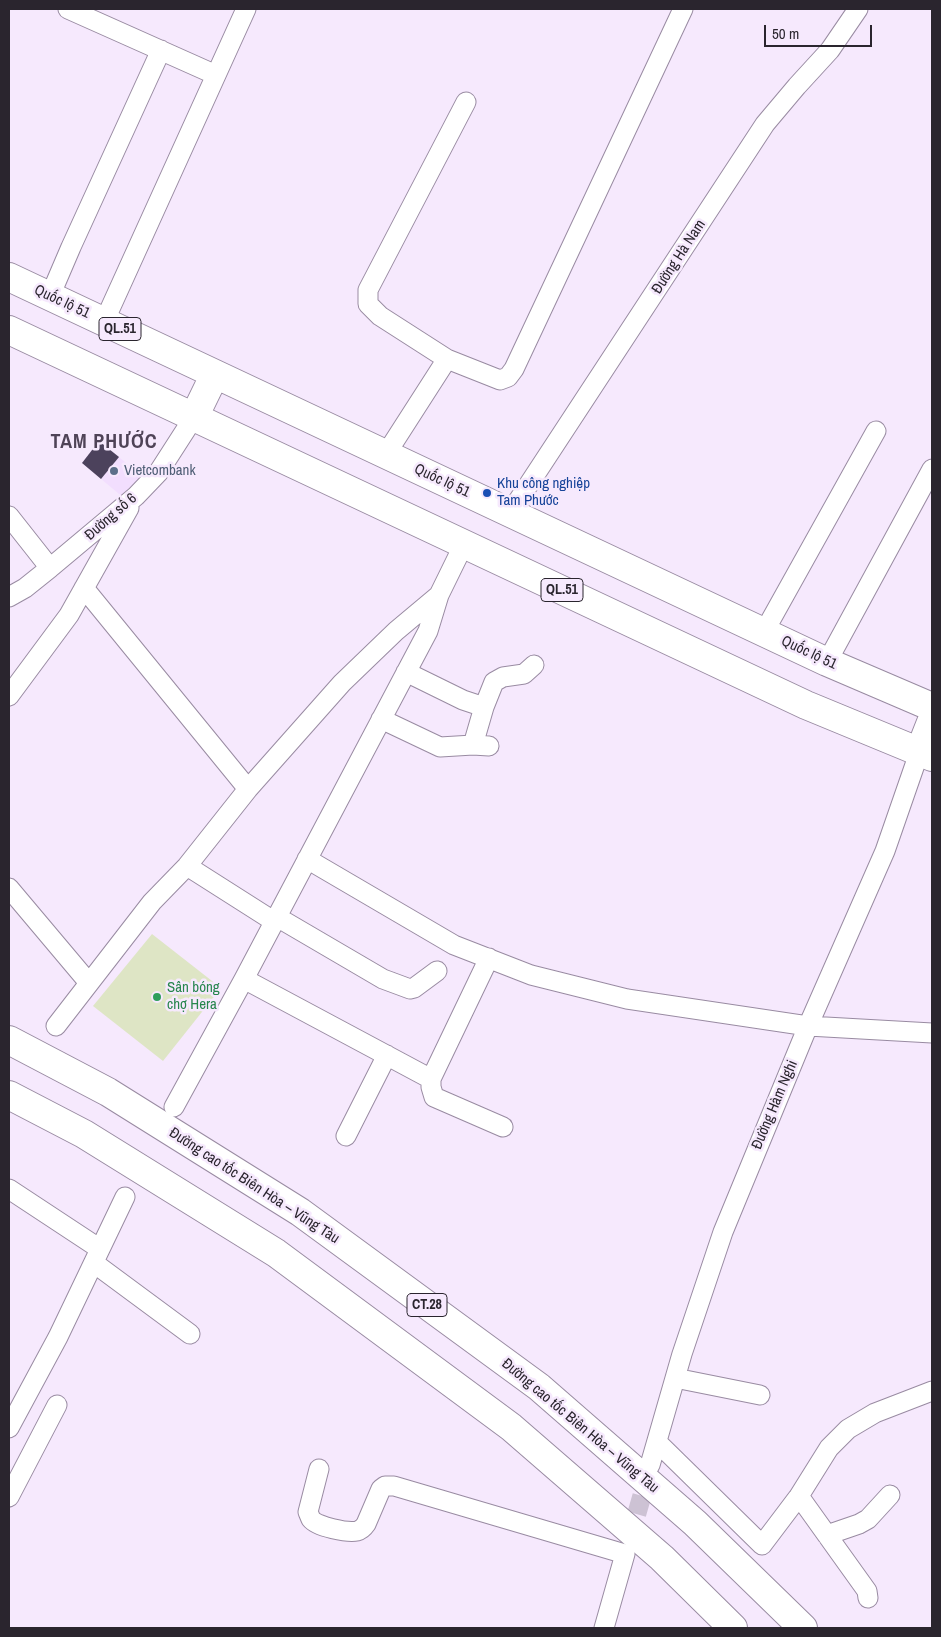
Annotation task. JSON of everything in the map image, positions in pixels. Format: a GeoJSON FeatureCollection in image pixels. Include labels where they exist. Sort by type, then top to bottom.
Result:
{"type":"FeatureCollection","features":[{"type":"Feature","properties":{"kind":"highway","name":"Quốc lộ 51"},"geometry":{"type":"LineString","coordinates":[[14,278],[827,662],[932,707]]}},
{"type":"Feature","properties":{"kind":"highway","name":"QL.51"},"geometry":{"type":"LineString","coordinates":[[9,330],[806,705],[926,755]]}},
{"type":"Feature","properties":{"kind":"highway"},"geometry":{"type":"LineString","coordinates":[[194,417],[215,374]]}},
{"type":"Feature","properties":{"kind":"highway"},"geometry":{"type":"LineString","coordinates":[[926,755],[932,720]]}},
{"type":"Feature","properties":{"kind":"highway","name":"Đường cao tốc Biên Hòa – Vũng Tàu"},"geometry":{"type":"LineString","coordinates":[[9,1040],[108,1092],[300,1212],[531,1382],[696,1523],[802,1628]]}},
{"type":"Feature","properties":{"kind":"highway"},"geometry":{"type":"LineString","coordinates":[[9,1095],[84,1134],[292,1265],[511,1427],[662,1558],[733,1628]]}},
{"type":"Feature","properties":{"kind":"street"},"geometry":{"type":"LineString","coordinates":[[68,9],[216,75]]}},
{"type":"Feature","properties":{"kind":"street"},"geometry":{"type":"LineString","coordinates":[[104,322],[246,9]]}},
{"type":"Feature","properties":{"kind":"street"},"geometry":{"type":"LineString","coordinates":[[466,102],[368,290],[368,304],[380,316],[447,359],[500,380],[508,377],[514,369],[683,9]]}},
{"type":"Feature","properties":{"kind":"street","name":"Đường Hà Nam"},"geometry":{"type":"LineString","coordinates":[[510,513],[765,124],[830,50],[858,10]]}},
{"type":"Feature","properties":{"kind":"street"},"geometry":{"type":"LineString","coordinates":[[50,296],[161,50]]}},
{"type":"Feature","properties":{"kind":"street"},"geometry":{"type":"LineString","coordinates":[[386,454],[447,359]]}},
{"type":"Feature","properties":{"kind":"street","name":"Đường số 6"},"geometry":{"type":"LineString","coordinates":[[9,597],[25,588],[136,496],[158,473],[194,417]]}},
{"type":"Feature","properties":{"kind":"street"},"geometry":{"type":"LineString","coordinates":[[764,632],[876,431]]}},
{"type":"Feature","properties":{"kind":"street"},"geometry":{"type":"LineString","coordinates":[[827,662],[932,469]]}},
{"type":"Feature","properties":{"kind":"street"},"geometry":{"type":"LineString","coordinates":[[9,696],[69,615],[136,496]]}},
{"type":"Feature","properties":{"kind":"street"},"geometry":{"type":"LineString","coordinates":[[9,516],[50,568]]}},
{"type":"Feature","properties":{"kind":"street"},"geometry":{"type":"LineString","coordinates":[[174,1107],[276,920],[428,631],[439,595],[464,544]]}},
{"type":"Feature","properties":{"kind":"street"},"geometry":{"type":"LineString","coordinates":[[84,588],[248,789]]}},
{"type":"Feature","properties":{"kind":"street"},"geometry":{"type":"LineString","coordinates":[[56,1026],[152,902],[186,866],[248,789],[342,683],[396,631],[439,595]]}},
{"type":"Feature","properties":{"kind":"street"},"geometry":{"type":"LineString","coordinates":[[381,719],[440,747],[481,746],[484,707],[494,682],[503,677],[524,674],[534,665]]}},
{"type":"Feature","properties":{"kind":"street"},"geometry":{"type":"LineString","coordinates":[[406,672],[463,700],[484,707]]}},
{"type":"Feature","properties":{"kind":"street","name":"Đường Hàm Nghi"},"geometry":{"type":"LineString","coordinates":[[650,1465],[675,1378],[723,1232],[808,1026],[926,755]]}},
{"type":"Feature","properties":{"kind":"street"},"geometry":{"type":"LineString","coordinates":[[307,859],[454,945],[531,975],[627,999],[808,1026],[932,1033]]}},
{"type":"Feature","properties":{"kind":"street"},"geometry":{"type":"LineString","coordinates":[[186,866],[276,920],[383,979],[410,989],[437,971]]}},
{"type":"Feature","properties":{"kind":"street"},"geometry":{"type":"LineString","coordinates":[[9,888],[89,983]]}},
{"type":"Feature","properties":{"kind":"street"},"geometry":{"type":"LineString","coordinates":[[488,958],[431,1078],[431,1088],[434,1097],[502,1127]]}},
{"type":"Feature","properties":{"kind":"street"},"geometry":{"type":"LineString","coordinates":[[244,979],[431,1078]]}},
{"type":"Feature","properties":{"kind":"street"},"geometry":{"type":"LineString","coordinates":[[346,1136],[387,1055]]}},
{"type":"Feature","properties":{"kind":"street"},"geometry":{"type":"LineString","coordinates":[[9,1189],[97,1256],[190,1334]]}},
{"type":"Feature","properties":{"kind":"street"},"geometry":{"type":"LineString","coordinates":[[9,1428],[58,1337],[125,1197]]}},
{"type":"Feature","properties":{"kind":"street"},"geometry":{"type":"LineString","coordinates":[[675,1378],[760,1395]]}},
{"type":"Feature","properties":{"kind":"street"},"geometry":{"type":"LineString","coordinates":[[657,1442],[762,1545],[799,1496],[829,1448],[848,1429],[875,1412],[932,1391]]}},
{"type":"Feature","properties":{"kind":"street"},"geometry":{"type":"LineString","coordinates":[[9,1497],[57,1405]]}},
{"type":"Feature","properties":{"kind":"street"},"geometry":{"type":"LineString","coordinates":[[319,1469],[308,1512],[310,1518],[315,1522],[346,1532],[362,1529],[366,1524],[380,1489],[385,1486],[394,1486],[625,1554],[604,1628]]}},
{"type":"Feature","properties":{"kind":"street"},"geometry":{"type":"LineString","coordinates":[[827,1535],[868,1519],[890,1495]]}},
{"type":"Feature","properties":{"kind":"street"},"geometry":{"type":"LineString","coordinates":[[799,1496],[867,1591],[868,1598]]}},
{"type":"Feature","properties":{"kind":"shaded area","name":"Vietcombank"},"geometry":{"type":"Polygon","coordinates":[[[99,441],[146,479],[125,499],[82,463],[99,441]]]}},
{"type":"Feature","properties":{"kind":"green space","name":"Sân bóng chợ Hera"},"geometry":{"type":"Polygon","coordinates":[[[152,934],[221,988],[163,1061],[93,1006],[152,934]]]}},
{"type":"Feature","properties":{"kind":"building"},"geometry":{"type":"Polygon","coordinates":[[[99,441],[119,457],[101,479],[82,463],[99,441]]]}},
{"type":"Feature","properties":{"kind":"tunnel"},"geometry":{"type":"LineString","coordinates":[[629,1541],[649,1471]]}},
{"type":"Feature","properties":{"kind":"place","name":"Vietcombank"},"geometry":{"type":"Point","coordinates":[114,471]}},
{"type":"Feature","properties":{"kind":"place","name":"Khu công nghiệp Tam Phước"},"geometry":{"type":"Point","coordinates":[487,493]}},
{"type":"Feature","properties":{"kind":"place","name":"Sân bóng chợ Hera"},"geometry":{"type":"Point","coordinates":[157,997]}},
{"type":"Feature","properties":{"kind":"district","name":"TAM PHƯỚC"},"geometry":{"type":"Point","coordinates":[104,443]}}]}
